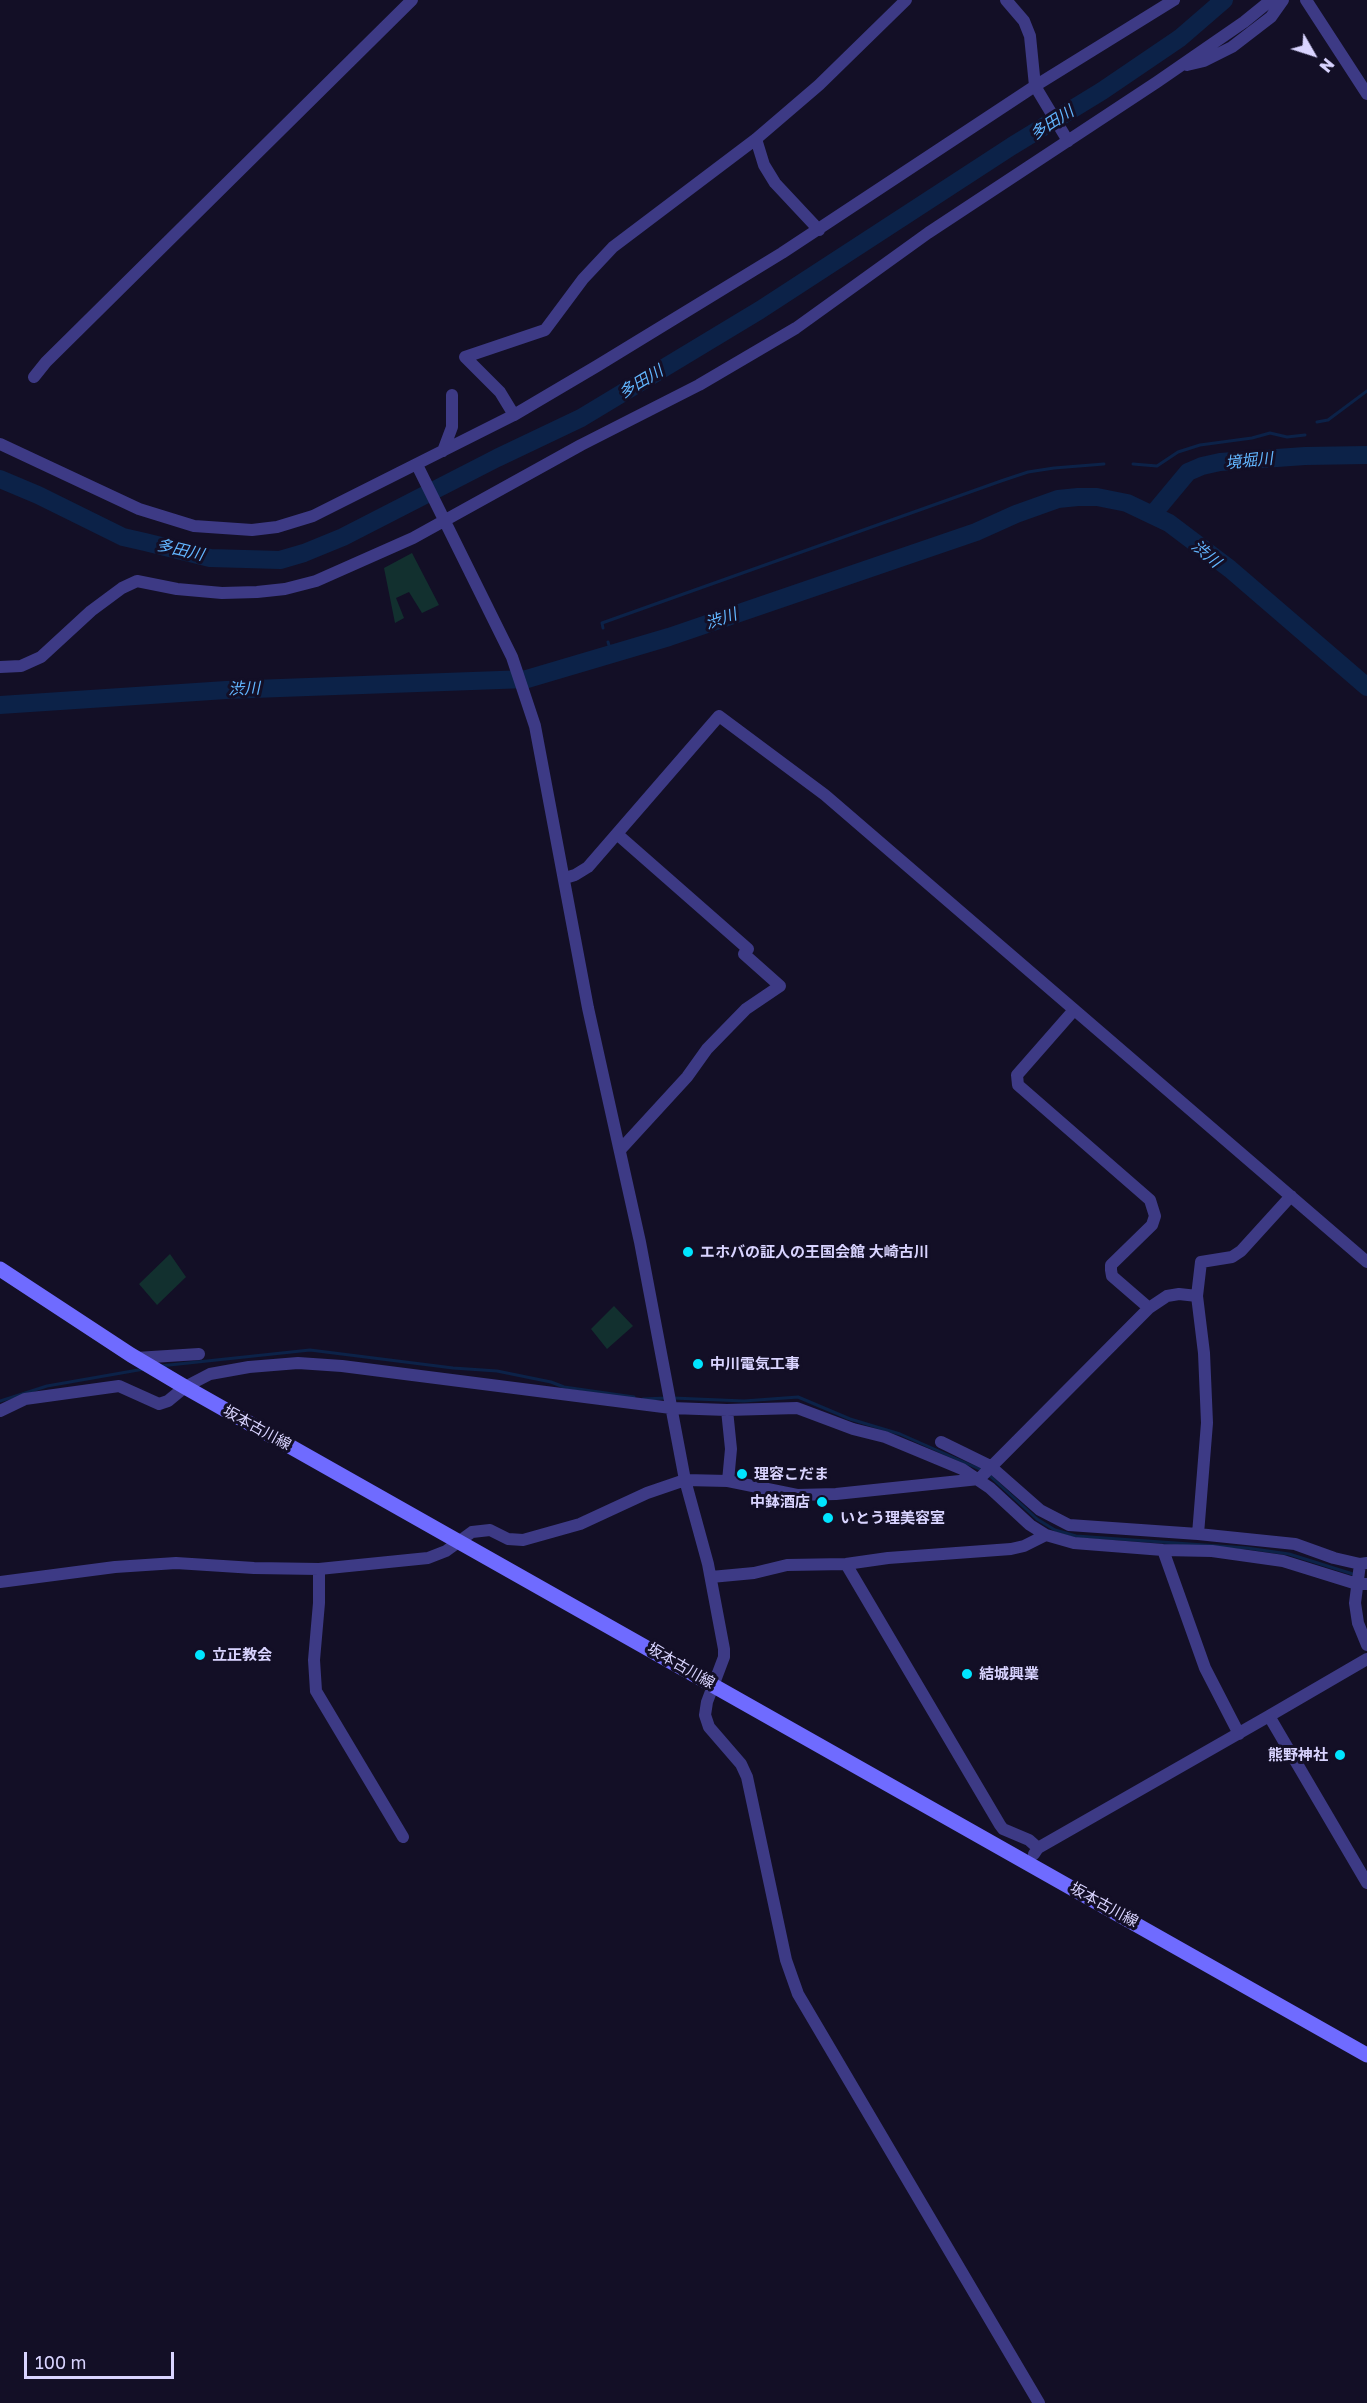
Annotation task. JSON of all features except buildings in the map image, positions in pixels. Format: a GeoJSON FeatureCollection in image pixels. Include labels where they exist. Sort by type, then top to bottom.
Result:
{"type":"FeatureCollection","features":[{"type":"Feature","properties":{"kind":"main road","name":"坂本古川線"},"geometry":{"type":"LineString","coordinates":[[0,1269],[137,1359],[185,1387],[1367,2055]]}},
{"type":"Feature","properties":{"kind":"street"},"geometry":{"type":"LineString","coordinates":[[34,377],[54,354],[412,0]]}},
{"type":"Feature","properties":{"kind":"street"},"geometry":{"type":"LineString","coordinates":[[514,415],[500,392],[465,357],[545,330],[582,279],[613,247],[756,139],[819,85],[906,0]]}},
{"type":"Feature","properties":{"kind":"street"},"geometry":{"type":"LineString","coordinates":[[1006,0],[1024,21],[1030,36],[1036,89],[1066,138]]}},
{"type":"Feature","properties":{"kind":"street"},"geometry":{"type":"LineString","coordinates":[[0,444],[139,509],[194,526],[252,530],[277,527],[313,516],[419,468],[443,451],[514,415],[819,230],[1174,0]]}},
{"type":"Feature","properties":{"kind":"street"},"geometry":{"type":"LineString","coordinates":[[0,667],[21,666],[41,657],[91,611],[122,588],[137,581],[177,589],[222,593],[285,589],[316,581],[413,538],[444,517],[699,385],[796,328],[928,233],[1066,138],[1177,68],[1271,0]]}},
{"type":"Feature","properties":{"kind":"street"},"geometry":{"type":"LineString","coordinates":[[1177,68],[1204,61],[1232,47],[1270,17],[1283,0]]}},
{"type":"Feature","properties":{"kind":"street"},"geometry":{"type":"LineString","coordinates":[[1306,0],[1367,94]]}},
{"type":"Feature","properties":{"kind":"street"},"geometry":{"type":"LineString","coordinates":[[756,139],[765,165],[775,183],[819,230]]}},
{"type":"Feature","properties":{"kind":"street"},"geometry":{"type":"LineString","coordinates":[[443,451],[452,427],[452,395]]}},
{"type":"Feature","properties":{"kind":"street"},"geometry":{"type":"LineString","coordinates":[[419,468],[514,660],[535,726],[588,1008],[620,1150],[685,1480],[711,1577],[724,1649],[724,1658],[705,1715],[709,1727],[741,1764],[747,1777],[786,1960],[798,1994],[1039,2403]]}},
{"type":"Feature","properties":{"kind":"street"},"geometry":{"type":"LineString","coordinates":[[565,878],[588,867],[718,716],[825,795],[1367,1262]]}},
{"type":"Feature","properties":{"kind":"street"},"geometry":{"type":"LineString","coordinates":[[617,834],[748,949],[744,954],[780,986],[746,1009],[620,1150]]}},
{"type":"Feature","properties":{"kind":"street"},"geometry":{"type":"LineString","coordinates":[[1074,1010],[1017,1075],[1018,1085],[1150,1200],[1155,1216],[1152,1225],[1111,1265],[1112,1276],[1149,1308]]}},
{"type":"Feature","properties":{"kind":"street"},"geometry":{"type":"LineString","coordinates":[[1198,1534],[1207,1405],[1197,1296],[1201,1262],[1232,1257],[1241,1251],[1291,1196]]}},
{"type":"Feature","properties":{"kind":"street"},"geometry":{"type":"LineString","coordinates":[[0,1582],[115,1567],[176,1563],[319,1569],[428,1558],[446,1551],[472,1532],[483,1530],[508,1539],[524,1540],[580,1524],[647,1493],[685,1480],[728,1481],[787,1493],[822,1494],[984,1472],[1149,1308],[1167,1296],[1179,1294],[1197,1296]]}},
{"type":"Feature","properties":{"kind":"street"},"geometry":{"type":"LineString","coordinates":[[137,1359],[199,1354]]}},
{"type":"Feature","properties":{"kind":"street"},"geometry":{"type":"LineString","coordinates":[[0,1411],[25,1399],[119,1386],[159,1404],[168,1401],[185,1387],[210,1374],[249,1366],[298,1363],[669,1401],[727,1410],[797,1408],[853,1429],[885,1437],[943,1460],[984,1472],[1030,1525],[1046,1535],[1074,1543],[1166,1542],[1198,1534],[1295,1544],[1334,1558],[1361,1574]]}},
{"type":"Feature","properties":{"kind":"street"},"geometry":{"type":"LineString","coordinates":[[727,1410],[731,1449],[728,1481]]}},
{"type":"Feature","properties":{"kind":"street"},"geometry":{"type":"LineString","coordinates":[[940,1442],[1040,1510],[1069,1526],[1361,1574]]}},
{"type":"Feature","properties":{"kind":"street"},"geometry":{"type":"LineString","coordinates":[[711,1577],[754,1573],[787,1565],[846,1564],[888,1558],[1011,1549],[1024,1546],[1046,1535]]}},
{"type":"Feature","properties":{"kind":"street"},"geometry":{"type":"LineString","coordinates":[[1166,1542],[1205,1668],[1239,1734]]}},
{"type":"Feature","properties":{"kind":"street"},"geometry":{"type":"LineString","coordinates":[[846,1564],[999,1825],[1029,1840],[1038,1848]]}},
{"type":"Feature","properties":{"kind":"street"},"geometry":{"type":"LineString","coordinates":[[319,1569],[319,1603],[314,1660],[316,1691],[403,1837]]}},
{"type":"Feature","properties":{"kind":"street"},"geometry":{"type":"LineString","coordinates":[[1361,1574],[1355,1603],[1358,1623],[1367,1645]]}},
{"type":"Feature","properties":{"kind":"street"},"geometry":{"type":"LineString","coordinates":[[1028,1862],[1038,1848],[1367,1659]]}},
{"type":"Feature","properties":{"kind":"street"},"geometry":{"type":"LineString","coordinates":[[1269,1716],[1367,1883]]}},
{"type":"Feature","properties":{"kind":"green space"},"geometry":{"type":"Polygon","coordinates":[[[412,553],[439,605],[422,613],[409,592],[396,598],[404,618],[395,623],[384,568],[412,553]]]}},
{"type":"Feature","properties":{"kind":"green space"},"geometry":{"type":"Polygon","coordinates":[[[170,1254],[186,1277],[157,1305],[139,1284],[170,1254]]]}},
{"type":"Feature","properties":{"kind":"green space"},"geometry":{"type":"Polygon","coordinates":[[[614,1306],[633,1326],[607,1349],[591,1329],[614,1306]]]}},
{"type":"Feature","properties":{"kind":"waterway","name":"多田川"},"geometry":{"type":"LineString","coordinates":[[0,479],[123,537],[210,558],[280,560],[304,553],[343,537],[581,418],[760,310],[1012,146],[1102,91],[1180,38],[1224,0]]}},
{"type":"Feature","properties":{"kind":"waterway"},"geometry":{"type":"LineString","coordinates":[[1317,422],[1328,420],[1367,391]]}},
{"type":"Feature","properties":{"kind":"waterway"},"geometry":{"type":"LineString","coordinates":[[1133,464],[1157,466],[1178,452],[1200,445],[1252,438],[1270,433],[1287,437],[1305,435]]}},
{"type":"Feature","properties":{"kind":"waterway","name":"境堀川"},"geometry":{"type":"LineString","coordinates":[[1153,514],[1188,472],[1202,466],[1220,462],[1305,456],[1367,455]]}},
{"type":"Feature","properties":{"kind":"waterway"},"geometry":{"type":"LineString","coordinates":[[603,628],[602,623],[1028,472],[1104,464]]}},
{"type":"Feature","properties":{"kind":"waterway","name":"渋川"},"geometry":{"type":"LineString","coordinates":[[0,705],[226,690],[527,679],[669,637],[976,532],[1058,499],[1078,497],[1097,497],[1127,503],[1169,523],[1230,569],[1367,687]]}},
{"type":"Feature","properties":{"kind":"waterway"},"geometry":{"type":"LineString","coordinates":[[608,642],[612,655]]}},
{"type":"Feature","properties":{"kind":"waterway"},"geometry":{"type":"LineString","coordinates":[[160,1366],[310,1350],[453,1368],[497,1371],[551,1382],[564,1387],[634,1397]]}},
{"type":"Feature","properties":{"kind":"waterway"},"geometry":{"type":"LineString","coordinates":[[0,1401],[47,1386],[144,1369]]}},
{"type":"Feature","properties":{"kind":"waterway"},"geometry":{"type":"LineString","coordinates":[[673,1398],[744,1401],[798,1397],[850,1419],[900,1434],[984,1471]]}},
{"type":"Feature","properties":{"kind":"waterway"},"geometry":{"type":"LineString","coordinates":[[643,1399],[667,1398]]}},
{"type":"Feature","properties":{"kind":"waterway"},"geometry":{"type":"LineString","coordinates":[[989,1475],[1037,1519],[1055,1530],[1076,1536],[1247,1548],[1289,1554],[1356,1575]]}},
{"type":"Feature","properties":{"kind":"place","name":"エホバの証人の王国会館 大崎古川"},"geometry":{"type":"Point","coordinates":[688,1252]}},
{"type":"Feature","properties":{"kind":"place","name":"中川電気工事"},"geometry":{"type":"Point","coordinates":[698,1364]}},
{"type":"Feature","properties":{"kind":"place","name":"理容こだま"},"geometry":{"type":"Point","coordinates":[742,1474]}},
{"type":"Feature","properties":{"kind":"place","name":"中鉢酒店"},"geometry":{"type":"Point","coordinates":[822,1502]}},
{"type":"Feature","properties":{"kind":"place","name":"いとう理美容室"},"geometry":{"type":"Point","coordinates":[828,1518]}},
{"type":"Feature","properties":{"kind":"place","name":"立正教会"},"geometry":{"type":"Point","coordinates":[200,1655]}},
{"type":"Feature","properties":{"kind":"place","name":"結城興業"},"geometry":{"type":"Point","coordinates":[967,1674]}},
{"type":"Feature","properties":{"kind":"place","name":"熊野神社"},"geometry":{"type":"Point","coordinates":[1340,1755]}}]}
